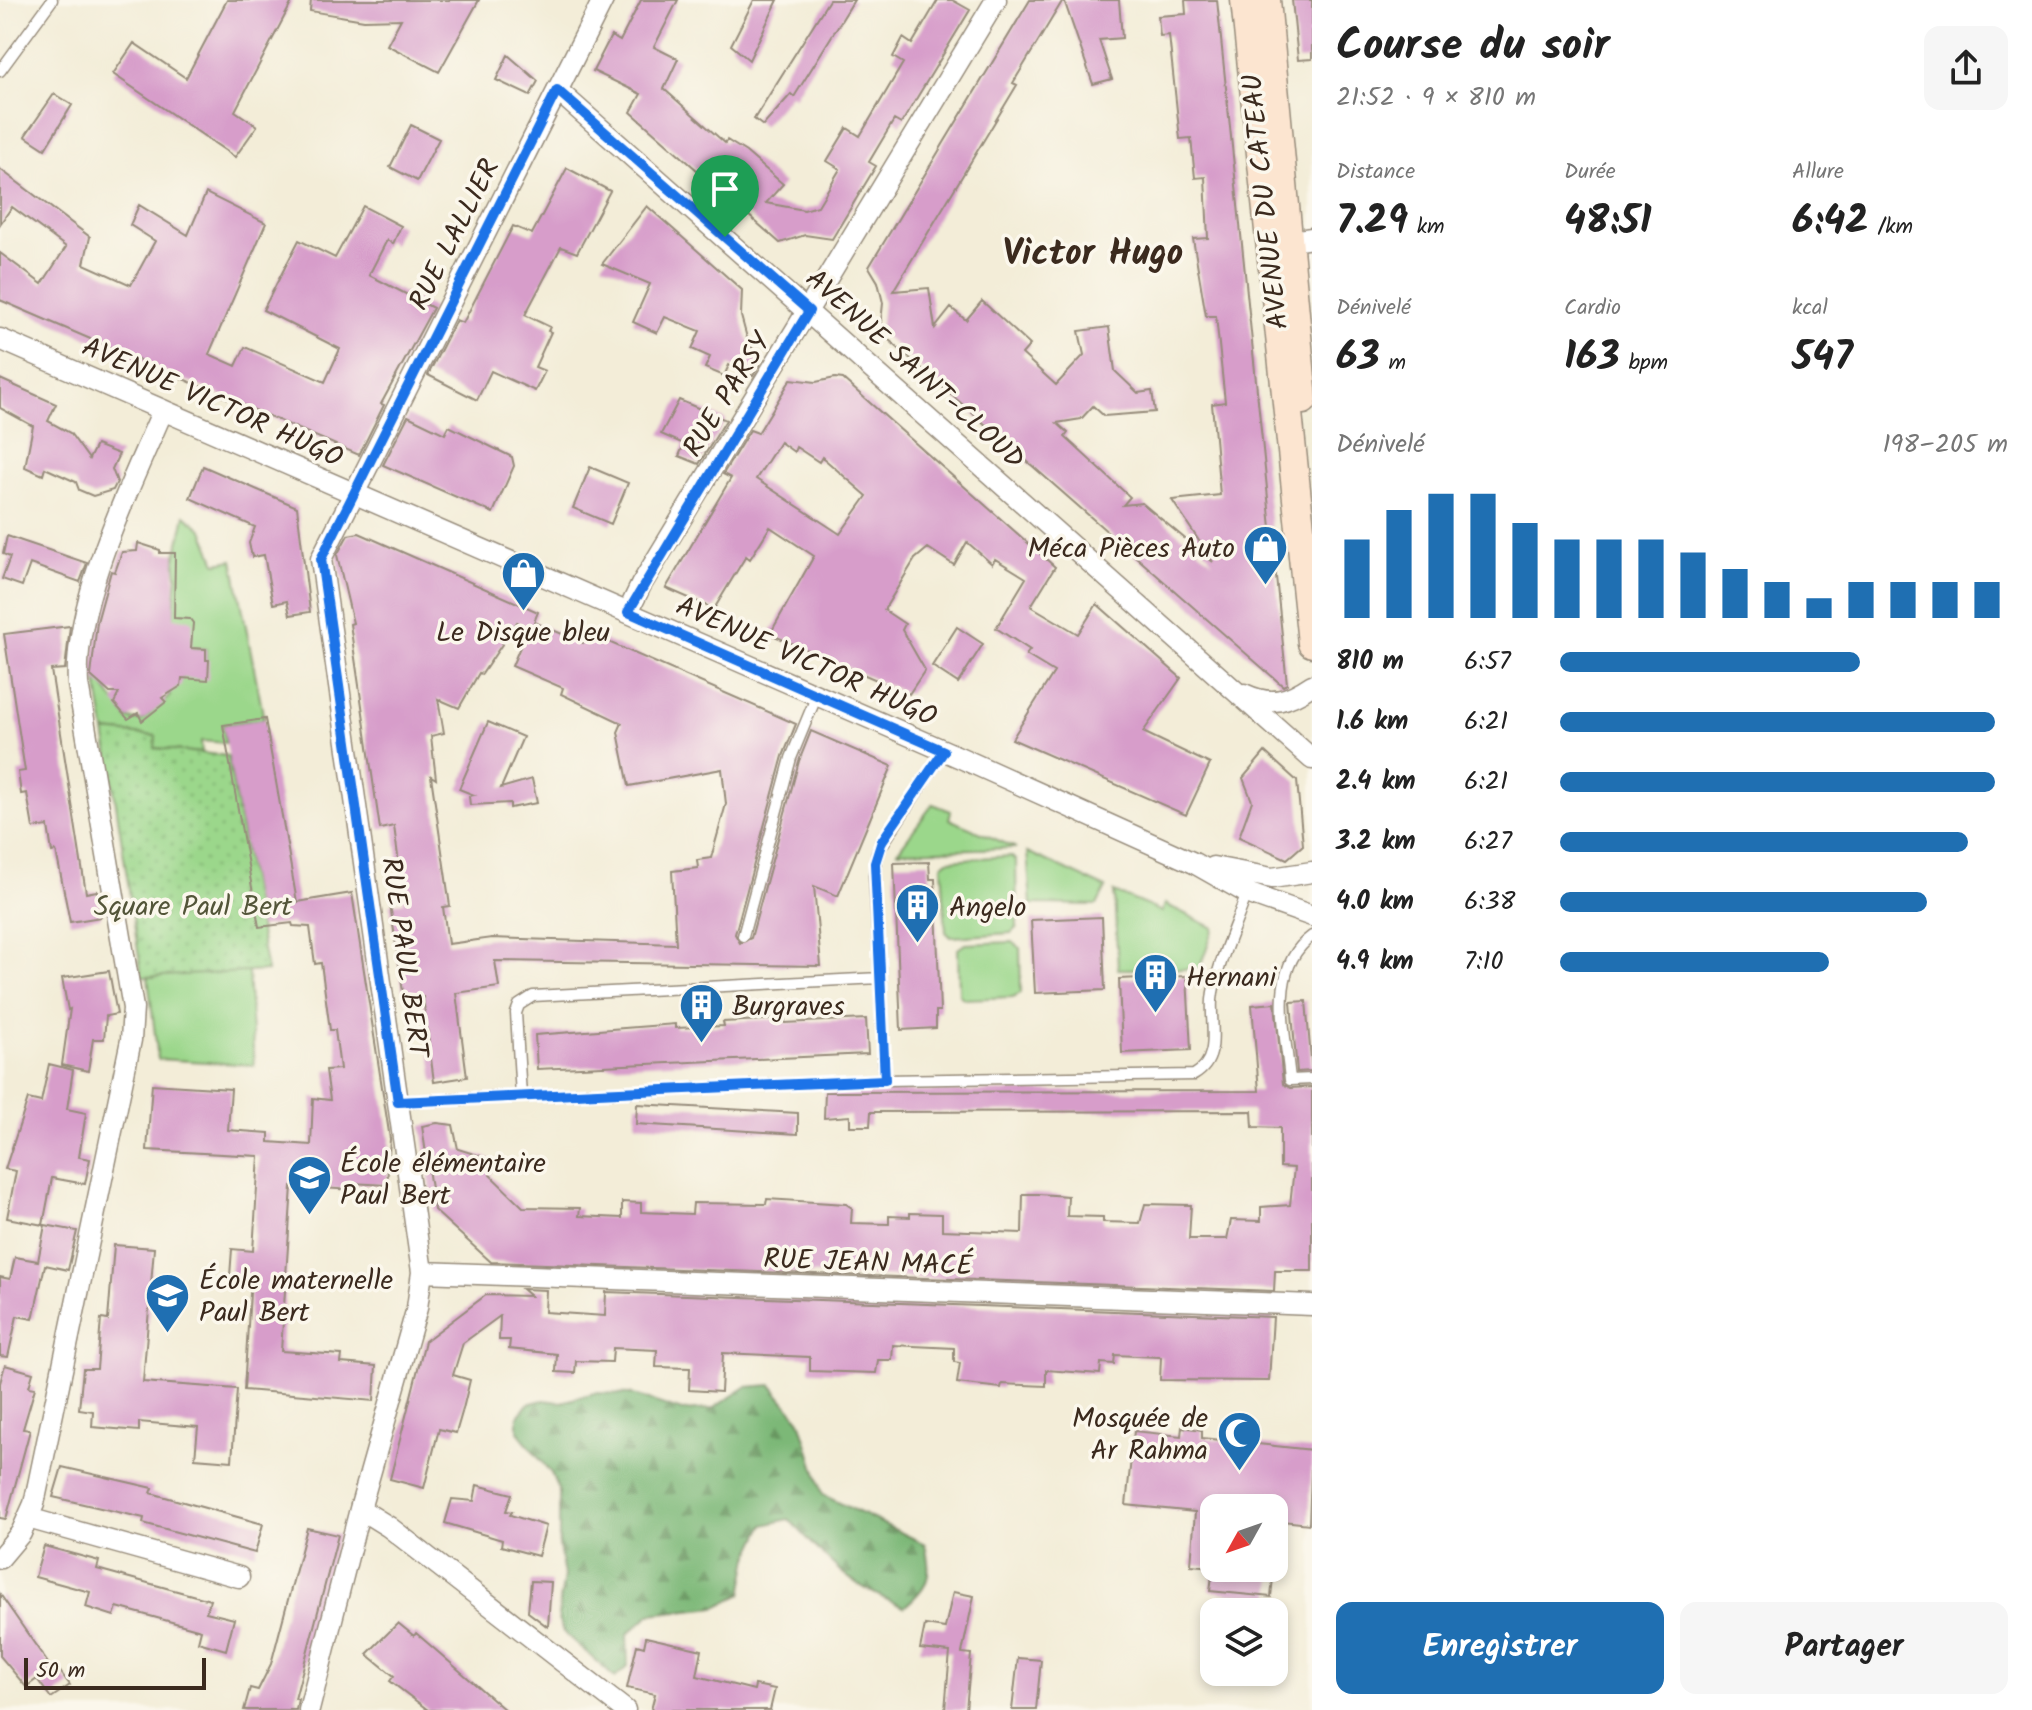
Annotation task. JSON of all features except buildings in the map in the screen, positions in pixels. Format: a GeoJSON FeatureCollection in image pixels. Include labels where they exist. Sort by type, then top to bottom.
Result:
{"type":"FeatureCollection","features":[{"type":"Feature","properties":{"kind":"main road","name":"AVENUE DU CATEAU"},"geometry":{"type":"LineString","coordinates":[[1245,0],[1290,241],[1312,643]]}},
{"type":"Feature","properties":{"kind":"main road","name":"AVENUE DU CATEAU"},"geometry":{"type":"LineString","coordinates":[[1266,0],[1312,488]]}},
{"type":"Feature","properties":{"kind":"street","name":"RUE LALLIER"},"geometry":{"type":"LineString","coordinates":[[354,494],[603,0]]}},
{"type":"Feature","properties":{"kind":"street","name":"RUE PARSY"},"geometry":{"type":"LineString","coordinates":[[628,612],[996,0]]}},
{"type":"Feature","properties":{"kind":"street","name":"AVENUE SAINT-CLOUD"},"geometry":{"type":"LineString","coordinates":[[557,90],[1312,759]]}},
{"type":"Feature","properties":{"kind":"street","name":"AVENUE VICTOR HUGO"},"geometry":{"type":"LineString","coordinates":[[0,339],[944,751],[1194,863],[1247,893],[1312,916]]}},
{"type":"Feature","properties":{"kind":"street"},"geometry":{"type":"LineString","coordinates":[[0,1558],[28,1518],[37,1491],[133,1025],[78,684],[80,633],[87,601],[163,410]]}},
{"type":"Feature","properties":{"kind":"street","name":"RUE PAUL BERT"},"geometry":{"type":"LineString","coordinates":[[309,1710],[360,1509],[417,1308],[422,1272],[322,571],[324,549],[354,494]]}},
{"type":"Feature","properties":{"kind":"street","name":"AVENUE SAINT-CLOUD"},"geometry":{"type":"LineString","coordinates":[[1237,690],[1275,703],[1291,699],[1312,685]]}},
{"type":"Feature","properties":{"kind":"street","name":"AVENUE VICTOR HUGO"},"geometry":{"type":"LineString","coordinates":[[1194,863],[1272,878],[1312,872]]}},
{"type":"Feature","properties":{"kind":"street","name":"RUE JEAN MACÉ"},"geometry":{"type":"LineString","coordinates":[[422,1272],[1312,1305]]}},
{"type":"Feature","properties":{"kind":"street"},"geometry":{"type":"LineString","coordinates":[[360,1509],[389,1527],[625,1710]]}},
{"type":"Feature","properties":{"kind":"street"},"geometry":{"type":"LineString","coordinates":[[28,1518],[239,1577]]}},
{"type":"Feature","properties":{"kind":"lane"},"geometry":{"type":"LineString","coordinates":[[0,71],[52,0]]}},
{"type":"Feature","properties":{"kind":"lane"},"geometry":{"type":"LineString","coordinates":[[743,936],[791,758],[817,695]]}},
{"type":"Feature","properties":{"kind":"lane"},"geometry":{"type":"LineString","coordinates":[[885,1080],[874,875],[877,853],[944,751]]}},
{"type":"Feature","properties":{"kind":"lane"},"geometry":{"type":"LineString","coordinates":[[398,1102],[885,1080],[1186,1076],[1201,1071],[1212,1053],[1212,997],[1247,893]]}},
{"type":"Feature","properties":{"kind":"lane"},"geometry":{"type":"LineString","coordinates":[[1312,936],[1298,946],[1281,986],[1290,1080],[1312,1079]]}},
{"type":"Feature","properties":{"kind":"lane"},"geometry":{"type":"LineString","coordinates":[[521,1096],[516,1013],[519,1005],[533,996],[880,978]]}},
{"type":"Feature","properties":{"kind":"green space"},"geometry":{"type":"Polygon","coordinates":[[[185,515],[203,530],[216,563],[233,560],[264,719],[223,725],[226,743],[201,741],[202,753],[155,748],[155,736],[105,731],[96,676],[128,719],[142,721],[170,696],[168,692],[177,688],[182,678],[206,660],[206,649],[192,648],[191,659],[173,621],[177,575],[175,560],[185,515]]]}},
{"type":"Feature","properties":{"kind":"green space","name":"Square Paul Bert"},"geometry":{"type":"Polygon","coordinates":[[[105,731],[156,736],[155,748],[228,756],[267,971],[142,977],[105,731]]]}},
{"type":"Feature","properties":{"kind":"green space"},"geometry":{"type":"Polygon","coordinates":[[[933,804],[951,811],[949,819],[1016,848],[898,851],[933,804]]]}},
{"type":"Feature","properties":{"kind":"green space"},"geometry":{"type":"Polygon","coordinates":[[[1027,852],[1106,888],[1097,905],[1031,904],[1027,852]]]}},
{"type":"Feature","properties":{"kind":"green space"},"geometry":{"type":"Polygon","coordinates":[[[1011,856],[1016,861],[1017,927],[1011,933],[951,937],[946,932],[942,865],[948,860],[1011,856]]]}},
{"type":"Feature","properties":{"kind":"green space"},"geometry":{"type":"Polygon","coordinates":[[[241,864],[254,1065],[158,1059],[148,977],[154,977],[241,864]]]}},
{"type":"Feature","properties":{"kind":"green space"},"geometry":{"type":"Polygon","coordinates":[[[1114,892],[1162,912],[1165,904],[1214,928],[1199,969],[1118,969],[1114,892]]]}},
{"type":"Feature","properties":{"kind":"green space"},"geometry":{"type":"Polygon","coordinates":[[[1012,942],[1020,948],[1021,993],[1013,997],[965,999],[959,995],[958,949],[965,944],[1012,942]]]}},
{"type":"Feature","properties":{"kind":"green space"},"geometry":{"type":"Polygon","coordinates":[[[771,1385],[800,1420],[823,1495],[925,1544],[928,1573],[924,1586],[904,1607],[866,1589],[840,1571],[789,1519],[764,1525],[749,1557],[742,1594],[716,1607],[650,1614],[627,1635],[628,1666],[615,1678],[563,1632],[558,1616],[564,1576],[559,1546],[559,1492],[551,1473],[518,1432],[518,1416],[528,1404],[543,1400],[562,1402],[594,1393],[631,1394],[682,1411],[712,1409],[746,1387],[771,1385]]]}},
{"type":"Feature","properties":{"kind":"place","name":"Méca Pièces Auto"},"geometry":{"type":"Point","coordinates":[1266,586]}},
{"type":"Feature","properties":{"kind":"place","name":"Le Disque bleu"},"geometry":{"type":"Point","coordinates":[523,613]}},
{"type":"Feature","properties":{"kind":"place","name":"Angelo"},"geometry":{"type":"Point","coordinates":[918,945]}},
{"type":"Feature","properties":{"kind":"place","name":"Hernani"},"geometry":{"type":"Point","coordinates":[1155,1015]}},
{"type":"Feature","properties":{"kind":"place","name":"Burgraves"},"geometry":{"type":"Point","coordinates":[701,1044]}},
{"type":"Feature","properties":{"kind":"place","name":"École élémentaire Paul Bert"},"geometry":{"type":"Point","coordinates":[309,1217]}},
{"type":"Feature","properties":{"kind":"place","name":"École maternelle Paul Bert"},"geometry":{"type":"Point","coordinates":[168,1334]}},
{"type":"Feature","properties":{"kind":"place","name":"Mosquée de Ar Rahma"},"geometry":{"type":"Point","coordinates":[1239,1472]}},
{"type":"Feature","properties":{"kind":"district","name":"Victor Hugo"},"geometry":{"type":"Point","coordinates":[1093,251]}},
{"type":"Feature","properties":{"kind":"route"},"geometry":{"type":"LineString","coordinates":[[557,90],[725,237],[809,311],[641,585],[628,612],[944,751],[882,841],[875,863],[885,1080],[398,1102],[322,571],[324,549],[557,90]]}}]}
